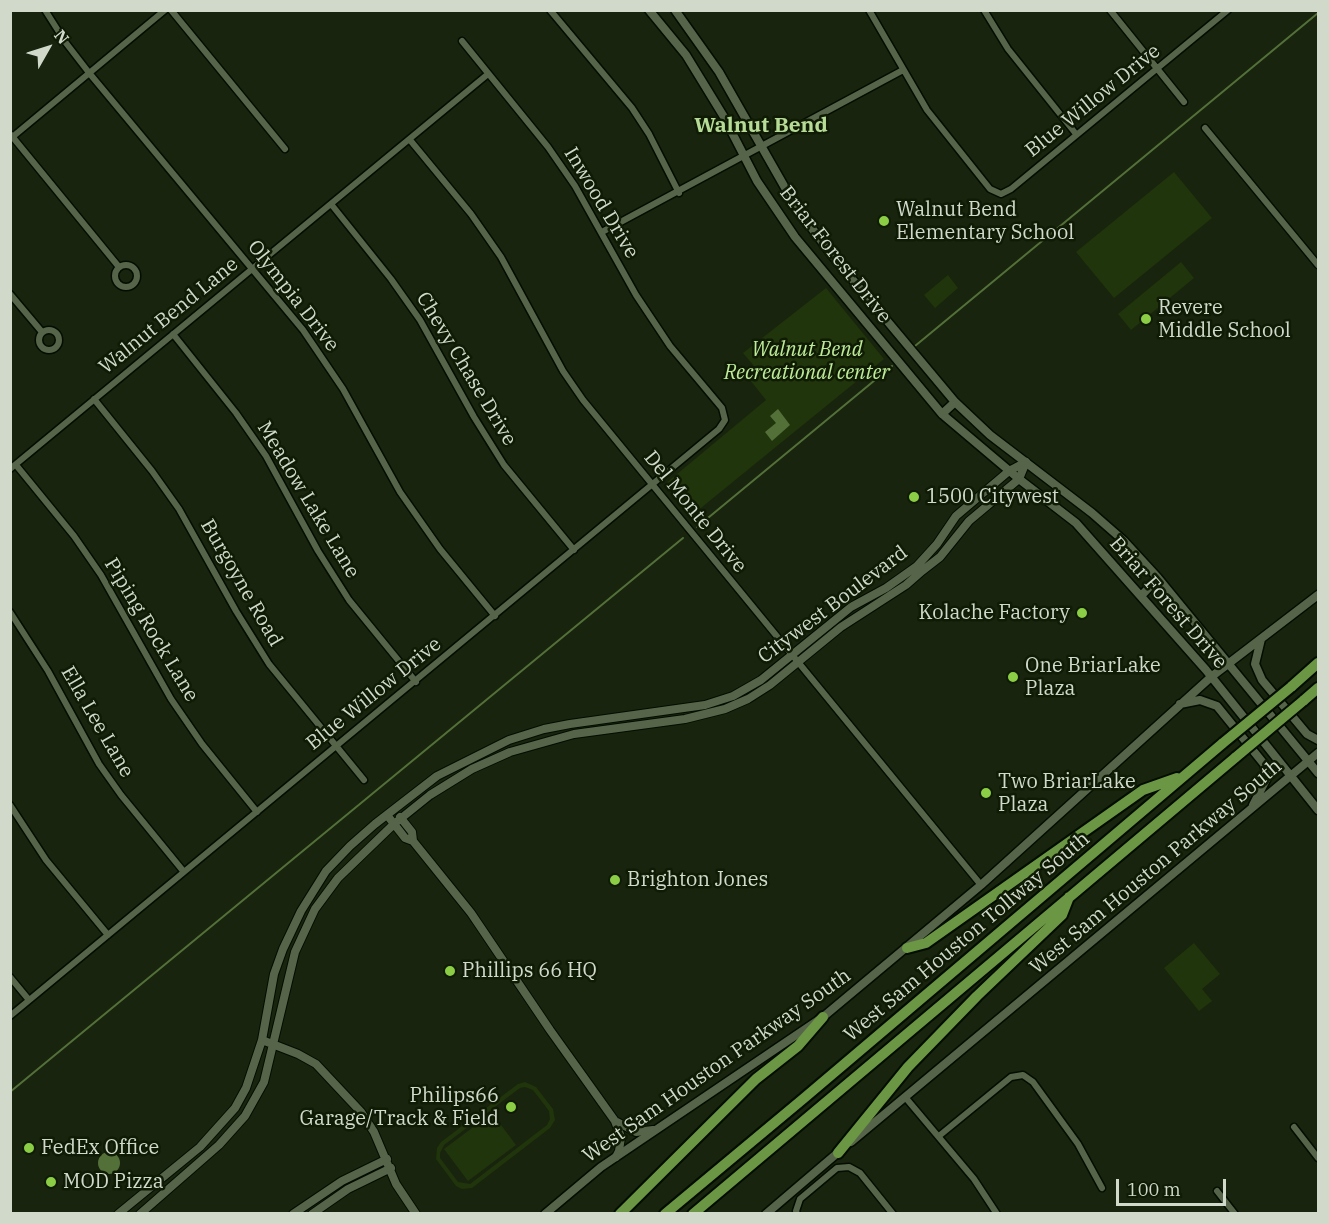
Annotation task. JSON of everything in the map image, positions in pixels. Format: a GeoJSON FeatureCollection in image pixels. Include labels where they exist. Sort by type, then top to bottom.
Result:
{"type":"FeatureCollection","features":[{"type":"Feature","properties":{"kind":"highway","name":"West Sam Houston Tollway South"},"geometry":{"type":"LineString","coordinates":[[665,1214],[1318,663]]}},
{"type":"Feature","properties":{"kind":"highway","name":"West Sam Houston Tollway South"},"geometry":{"type":"LineString","coordinates":[[693,1214],[1318,688]]}},
{"type":"Feature","properties":{"kind":"highway"},"geometry":{"type":"LineString","coordinates":[[907,948],[926,943],[1143,790],[1183,776]]}},
{"type":"Feature","properties":{"kind":"highway"},"geometry":{"type":"LineString","coordinates":[[838,1153],[908,1067],[977,996],[1062,915],[1070,896]]}},
{"type":"Feature","properties":{"kind":"highway"},"geometry":{"type":"LineString","coordinates":[[620,1214],[756,1080],[798,1046],[823,1017]]}},
{"type":"Feature","properties":{"kind":"main road","name":"Briar Forest Drive"},"geometry":{"type":"LineString","coordinates":[[649,10],[686,55],[724,117],[772,204],[795,237],[873,332],[942,414],[1009,471],[1076,523],[1211,677],[1318,810]]}},
{"type":"Feature","properties":{"kind":"main road","name":"Briar Forest Drive"},"geometry":{"type":"LineString","coordinates":[[675,10],[718,70],[796,207],[832,255],[955,402],[990,435],[1092,513],[1124,541],[1158,578],[1318,773]]}},
{"type":"Feature","properties":{"kind":"main road"},"geometry":{"type":"LineString","coordinates":[[873,332],[886,320]]}},
{"type":"Feature","properties":{"kind":"main road"},"geometry":{"type":"LineString","coordinates":[[942,414],[955,402]]}},
{"type":"Feature","properties":{"kind":"main road"},"geometry":{"type":"LineString","coordinates":[[1141,596],[1158,578]]}},
{"type":"Feature","properties":{"kind":"main road","name":"West Sam Houston Parkway South"},"geometry":{"type":"LineString","coordinates":[[545,1214],[616,1157],[823,1017],[981,885],[1211,677],[1318,595]]}},
{"type":"Feature","properties":{"kind":"main road"},"geometry":{"type":"LineString","coordinates":[[1261,639],[1255,664],[1263,680],[1307,734],[1318,740]]}},
{"type":"Feature","properties":{"kind":"main road"},"geometry":{"type":"LineString","coordinates":[[1179,705],[1200,699],[1217,706],[1264,764],[1268,776],[1251,808]]}},
{"type":"Feature","properties":{"kind":"main road","name":"West Sam Houston Parkway South"},"geometry":{"type":"LineString","coordinates":[[766,1214],[1318,753]]}},
{"type":"Feature","properties":{"kind":"street","name":"Olympia Drive"},"geometry":{"type":"LineString","coordinates":[[45,10],[66,43],[90,74],[303,330],[343,389],[400,492],[440,549],[495,616]]}},
{"type":"Feature","properties":{"kind":"street"},"geometry":{"type":"LineString","coordinates":[[118,267],[11,137],[165,10]]}},
{"type":"Feature","properties":{"kind":"street"},"geometry":{"type":"LineString","coordinates":[[171,10],[285,149]]}},
{"type":"Feature","properties":{"kind":"street"},"geometry":{"type":"LineString","coordinates":[[550,10],[632,108],[649,134],[679,192]]}},
{"type":"Feature","properties":{"kind":"street"},"geometry":{"type":"LineString","coordinates":[[602,232],[903,70],[869,10]]}},
{"type":"Feature","properties":{"kind":"street"},"geometry":{"type":"LineString","coordinates":[[984,10],[1008,49],[1076,134]]}},
{"type":"Feature","properties":{"kind":"street"},"geometry":{"type":"LineString","coordinates":[[1110,10],[1184,102]]}},
{"type":"Feature","properties":{"kind":"street","name":"Blue Willow Drive"},"geometry":{"type":"LineString","coordinates":[[903,70],[927,110],[990,189],[1001,194],[1011,189],[1228,10]]}},
{"type":"Feature","properties":{"kind":"street","name":"Inwood Drive"},"geometry":{"type":"LineString","coordinates":[[462,41],[548,147],[575,186],[636,295],[670,346],[704,387]]}},
{"type":"Feature","properties":{"kind":"street","name":"Walnut Bend Lane"},"geometry":{"type":"LineString","coordinates":[[13,467],[488,74]]}},
{"type":"Feature","properties":{"kind":"street"},"geometry":{"type":"LineString","coordinates":[[1205,128],[1318,265]]}},
{"type":"Feature","properties":{"kind":"street","name":"Del Monte Drive"},"geometry":{"type":"LineString","coordinates":[[410,140],[501,257],[563,371],[583,400],[651,486],[981,885]]}},
{"type":"Feature","properties":{"kind":"street","name":"Chevy Chase Drive"},"geometry":{"type":"LineString","coordinates":[[331,204],[391,279],[420,320],[474,417],[504,465],[574,550]]}},
{"type":"Feature","properties":{"kind":"street"},"geometry":{"type":"LineString","coordinates":[[10,294],[42,332]]}},
{"type":"Feature","properties":{"kind":"street","name":"Meadow Lake Lane"},"geometry":{"type":"LineString","coordinates":[[173,334],[236,413],[266,456],[318,551],[349,600],[416,682]]}},
{"type":"Feature","properties":{"kind":"street","name":"Blue Willow Drive"},"geometry":{"type":"LineString","coordinates":[[10,1016],[720,429],[725,420],[722,408],[704,387]]}},
{"type":"Feature","properties":{"kind":"street","name":"Burgoyne Road"},"geometry":{"type":"LineString","coordinates":[[94,399],[179,508],[268,664],[364,780]]}},
{"type":"Feature","properties":{"kind":"street","name":"Citywest Boulevard"},"geometry":{"type":"LineString","coordinates":[[117,1214],[200,1147],[235,1108],[246,1089],[262,1040],[274,974],[301,911],[326,871],[350,846],[387,815],[437,776],[509,740],[544,729],[705,705],[733,696],[761,680],[851,607],[886,588],[916,566],[937,544],[956,516],[1009,471],[1026,462]]}},
{"type":"Feature","properties":{"kind":"street","name":"Citywest Boulevard"},"geometry":{"type":"LineString","coordinates":[[140,1214],[219,1145],[245,1116],[264,1082],[295,952],[315,909],[338,878],[398,821],[430,795],[472,769],[510,752],[574,734],[685,719],[725,709],[748,699],[771,685],[841,627],[906,585],[940,557],[969,521],[1019,479],[1026,462]]}},
{"type":"Feature","properties":{"kind":"street","name":"Piping Rock Lane"},"geometry":{"type":"LineString","coordinates":[[13,467],[74,536],[101,575],[171,699],[202,744],[257,812]]}},
{"type":"Feature","properties":{"kind":"street","name":"Ella Lee Lane"},"geometry":{"type":"LineString","coordinates":[[10,612],[48,671],[99,764],[121,795],[184,872]]}},
{"type":"Feature","properties":{"kind":"street"},"geometry":{"type":"LineString","coordinates":[[10,806],[46,860],[108,935]]}},
{"type":"Feature","properties":{"kind":"street"},"geometry":{"type":"LineString","coordinates":[[394,810],[398,821]]}},
{"type":"Feature","properties":{"kind":"street"},"geometry":{"type":"LineString","coordinates":[[387,815],[412,832],[413,841],[471,913],[615,1121],[621,1137],[616,1157]]}},
{"type":"Feature","properties":{"kind":"street"},"geometry":{"type":"LineString","coordinates":[[10,977],[29,1000]]}},
{"type":"Feature","properties":{"kind":"street"},"geometry":{"type":"LineString","coordinates":[[262,1040],[316,1065],[361,1112],[374,1132],[396,1184],[416,1214]]}},
{"type":"Feature","properties":{"kind":"street"},"geometry":{"type":"LineString","coordinates":[[939,1136],[1011,1077],[1023,1075],[1033,1082],[1078,1144],[1102,1188]]}},
{"type":"Feature","properties":{"kind":"street"},"geometry":{"type":"LineString","coordinates":[[905,1097],[974,1179],[997,1214]]}},
{"type":"Feature","properties":{"kind":"street"},"geometry":{"type":"LineString","coordinates":[[615,1121],[636,1132],[655,1130],[663,1125]]}},
{"type":"Feature","properties":{"kind":"street"},"geometry":{"type":"LineString","coordinates":[[1294,1127],[1318,1158]]}},
{"type":"Feature","properties":{"kind":"street"},"geometry":{"type":"LineString","coordinates":[[293,1214],[342,1181],[387,1159]]}},
{"type":"Feature","properties":{"kind":"street"},"geometry":{"type":"LineString","coordinates":[[797,1214],[800,1199],[837,1168],[849,1167],[860,1173],[893,1214]]}},
{"type":"Feature","properties":{"kind":"street"},"geometry":{"type":"LineString","coordinates":[[312,1214],[348,1189],[391,1168]]}},
{"type":"Feature","properties":{"kind":"street"},"geometry":{"type":"LineString","coordinates":[[1218,1191],[1235,1214]]}},
{"type":"Feature","properties":{"kind":"green space"},"geometry":{"type":"Polygon","coordinates":[[[1174,172],[1212,218],[1114,298],[1076,252],[1174,172]]]}},
{"type":"Feature","properties":{"kind":"green space"},"geometry":{"type":"Polygon","coordinates":[[[1181,262],[1194,278],[1131,330],[1118,314],[1181,262]]]}},
{"type":"Feature","properties":{"kind":"green space"},"geometry":{"type":"Polygon","coordinates":[[[948,275],[958,288],[935,308],[924,295],[948,275]]]}},
{"type":"Feature","properties":{"kind":"green space","name":"Walnut Bend Recreational center"},"geometry":{"type":"Polygon","coordinates":[[[826,288],[884,359],[691,516],[665,484],[766,400],[750,380],[759,372],[743,353],[826,288]]]}},
{"type":"Feature","properties":{"kind":"green space"},"geometry":{"type":"Polygon","coordinates":[[[1194,943],[1220,974],[1202,989],[1212,1001],[1199,1011],[1164,968],[1194,943]]]}},
{"type":"Feature","properties":{"kind":"green space"},"geometry":{"type":"Polygon","coordinates":[[[525,1082],[536,1087],[553,1109],[555,1120],[550,1128],[472,1188],[462,1189],[456,1186],[436,1159],[437,1148],[441,1142],[518,1084],[525,1082]],[[520,1088],[444,1145],[440,1158],[458,1182],[470,1184],[547,1125],[550,1119],[549,1111],[533,1090],[520,1088]]]}},
{"type":"Feature","properties":{"kind":"green space"},"geometry":{"type":"Polygon","coordinates":[[[492,1113],[516,1145],[468,1181],[444,1149],[492,1113]]]}},
{"type":"Feature","properties":{"kind":"shaded area"},"geometry":{"type":"Polygon","coordinates":[[[778,409],[790,425],[772,441],[765,432],[776,423],[770,416],[778,409]]]}},
{"type":"Feature","properties":{"kind":"shaded area"},"geometry":{"type":"Polygon","coordinates":[[[109,1152],[117,1155],[120,1163],[117,1171],[109,1174],[101,1171],[98,1163],[101,1155],[109,1152]]]}},
{"type":"Feature","properties":{"kind":"waterway"},"geometry":{"type":"LineString","coordinates":[[915,346],[1318,13]]}},
{"type":"Feature","properties":{"kind":"waterway"},"geometry":{"type":"LineString","coordinates":[[697,527],[892,366]]}},
{"type":"Feature","properties":{"kind":"waterway"},"geometry":{"type":"LineString","coordinates":[[10,1092],[683,538]]}},
{"type":"Feature","properties":{"kind":"place","name":"Walnut Bend Elementary School"},"geometry":{"type":"Point","coordinates":[884,221]}},
{"type":"Feature","properties":{"kind":"place","name":"Revere Middle School"},"geometry":{"type":"Point","coordinates":[1146,319]}},
{"type":"Feature","properties":{"kind":"place","name":"1500 Citywest"},"geometry":{"type":"Point","coordinates":[914,497]}},
{"type":"Feature","properties":{"kind":"place","name":"Kolache Factory"},"geometry":{"type":"Point","coordinates":[1082,613]}},
{"type":"Feature","properties":{"kind":"place","name":"One BriarLake Plaza"},"geometry":{"type":"Point","coordinates":[1013,677]}},
{"type":"Feature","properties":{"kind":"place","name":"Two BriarLake Plaza"},"geometry":{"type":"Point","coordinates":[986,793]}},
{"type":"Feature","properties":{"kind":"place","name":"Brighton Jones"},"geometry":{"type":"Point","coordinates":[615,880]}},
{"type":"Feature","properties":{"kind":"place","name":"Phillips 66 HQ"},"geometry":{"type":"Point","coordinates":[450,971]}},
{"type":"Feature","properties":{"kind":"place","name":"Philips66 Garage/Track & Field"},"geometry":{"type":"Point","coordinates":[511,1107]}},
{"type":"Feature","properties":{"kind":"place","name":"FedEx Office"},"geometry":{"type":"Point","coordinates":[29,1148]}},
{"type":"Feature","properties":{"kind":"place","name":"MOD Pizza"},"geometry":{"type":"Point","coordinates":[51,1182]}},
{"type":"Feature","properties":{"kind":"district","name":"Walnut Bend"},"geometry":{"type":"Point","coordinates":[761,126]}}]}
